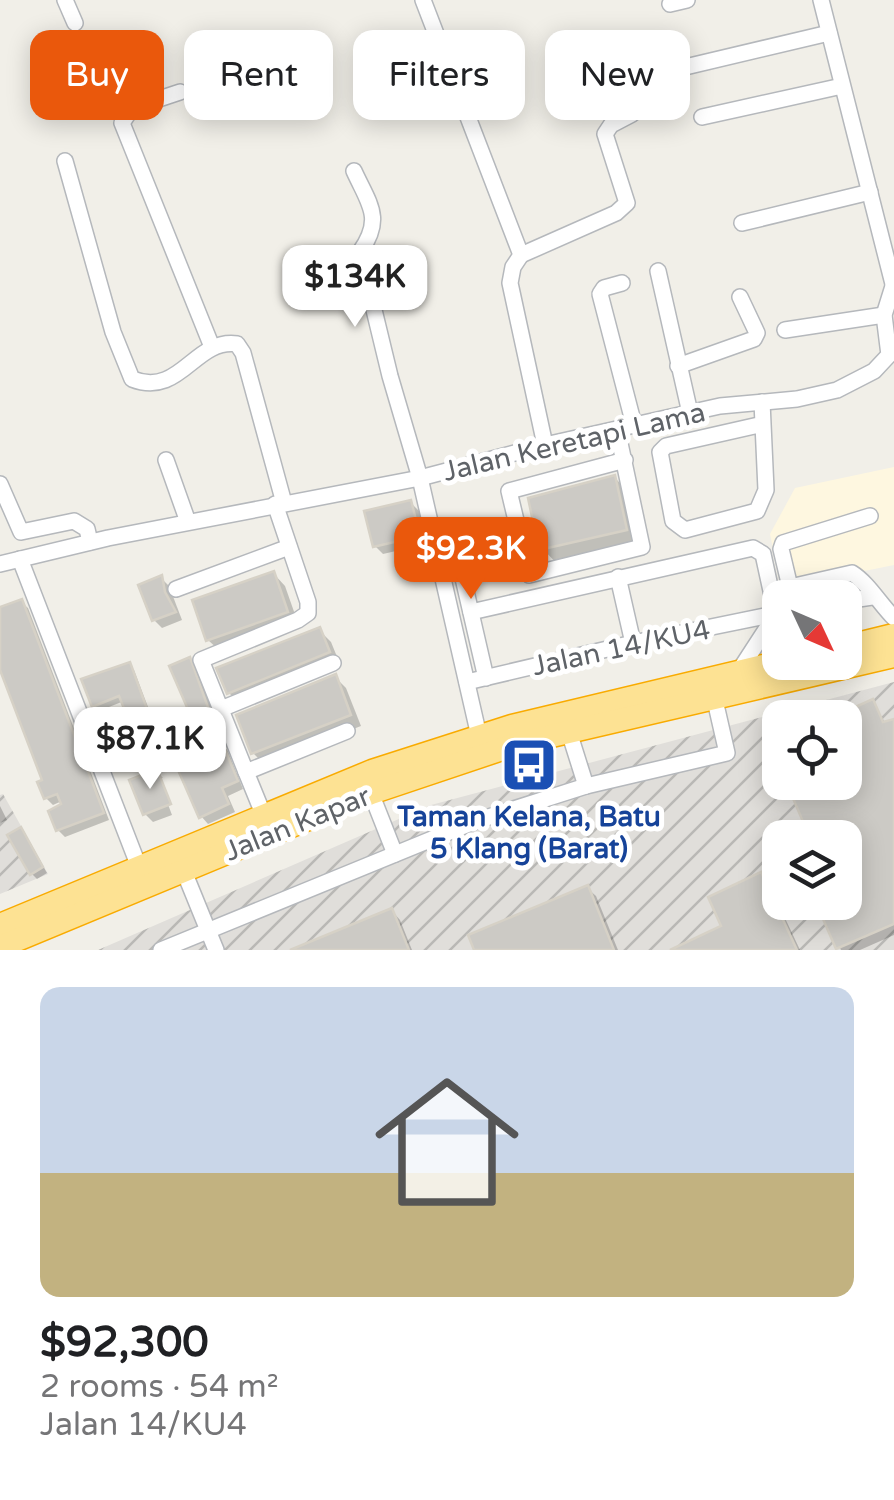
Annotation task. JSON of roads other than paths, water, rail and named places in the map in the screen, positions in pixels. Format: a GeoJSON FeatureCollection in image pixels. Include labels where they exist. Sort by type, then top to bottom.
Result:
{"type":"FeatureCollection","features":[{"type":"Feature","properties":{"kind":"highway"},"geometry":{"type":"LineString","coordinates":[[862,643],[894,636]]}},
{"type":"Feature","properties":{"kind":"highway","name":"Jalan Kapar"},"geometry":{"type":"LineString","coordinates":[[0,948],[371,793],[516,744],[894,656]]}},
{"type":"Feature","properties":{"kind":"highway","name":"Jalan Kapar"},"geometry":{"type":"LineString","coordinates":[[0,925],[372,771],[479,736],[762,666]]}},
{"type":"Feature","properties":{"kind":"street"},"geometry":{"type":"LineString","coordinates":[[64,0],[75,23]]}},
{"type":"Feature","properties":{"kind":"street"},"geometry":{"type":"LineString","coordinates":[[423,0],[521,254]]}},
{"type":"Feature","properties":{"kind":"street"},"geometry":{"type":"LineString","coordinates":[[821,0],[893,284]]}},
{"type":"Feature","properties":{"kind":"street"},"geometry":{"type":"LineString","coordinates":[[690,66],[829,32]]}},
{"type":"Feature","properties":{"kind":"street"},"geometry":{"type":"LineString","coordinates":[[702,117],[842,86]]}},
{"type":"Feature","properties":{"kind":"street"},"geometry":{"type":"LineString","coordinates":[[180,92],[132,108],[122,122],[212,347]]}},
{"type":"Feature","properties":{"kind":"street"},"geometry":{"type":"LineString","coordinates":[[545,445],[510,283],[512,268],[521,254],[616,212],[627,202],[605,134],[621,120]]}},
{"type":"Feature","properties":{"kind":"street"},"geometry":{"type":"LineString","coordinates":[[65,161],[113,332],[132,379],[155,385],[178,374],[212,347],[228,342],[236,344],[243,354],[308,613],[201,660],[264,816]]}},
{"type":"Feature","properties":{"kind":"street"},"geometry":{"type":"LineString","coordinates":[[354,170],[375,217],[372,235],[360,252],[365,278],[420,478],[479,736]]}},
{"type":"Feature","properties":{"kind":"street"},"geometry":{"type":"LineString","coordinates":[[742,223],[870,192]]}},
{"type":"Feature","properties":{"kind":"street"},"geometry":{"type":"LineString","coordinates":[[658,271],[690,414]]}},
{"type":"Feature","properties":{"kind":"street"},"geometry":{"type":"LineString","coordinates":[[622,283],[604,288],[600,294],[642,547],[529,576],[510,491],[626,460]]}},
{"type":"Feature","properties":{"kind":"street","name":"Jalan Keretapi Lama"},"geometry":{"type":"LineString","coordinates":[[0,564],[90,542],[420,478],[625,427],[837,390],[874,371],[892,355],[884,315],[893,284]]}},
{"type":"Feature","properties":{"kind":"street"},"geometry":{"type":"LineString","coordinates":[[678,366],[754,339],[756,333],[740,297]]}},
{"type":"Feature","properties":{"kind":"street"},"geometry":{"type":"LineString","coordinates":[[785,330],[884,315]]}},
{"type":"Feature","properties":{"kind":"street"},"geometry":{"type":"LineString","coordinates":[[762,402],[763,424],[766,490],[758,510],[685,530],[673,521],[660,452],[666,446],[763,424]]}},
{"type":"Feature","properties":{"kind":"street"},"geometry":{"type":"LineString","coordinates":[[166,460],[188,522]]}},
{"type":"Feature","properties":{"kind":"street"},"geometry":{"type":"LineString","coordinates":[[0,484],[21,532],[24,558],[139,868]]}},
{"type":"Feature","properties":{"kind":"street"},"geometry":{"type":"LineString","coordinates":[[788,580],[783,543],[870,516]]}},
{"type":"Feature","properties":{"kind":"street"},"geometry":{"type":"LineString","coordinates":[[21,532],[74,521],[87,529],[90,542]]}},
{"type":"Feature","properties":{"kind":"street"},"geometry":{"type":"LineString","coordinates":[[435,544],[476,534]]}},
{"type":"Feature","properties":{"kind":"street"},"geometry":{"type":"LineString","coordinates":[[454,539],[486,678]]}},
{"type":"Feature","properties":{"kind":"street"},"geometry":{"type":"LineString","coordinates":[[176,588],[289,547]]}},
{"type":"Feature","properties":{"kind":"street"},"geometry":{"type":"LineString","coordinates":[[471,612],[753,548],[760,550],[768,580]]}},
{"type":"Feature","properties":{"kind":"street"},"geometry":{"type":"LineString","coordinates":[[830,580],[852,573],[862,580]]}},
{"type":"Feature","properties":{"kind":"street"},"geometry":{"type":"LineString","coordinates":[[618,578],[633,643]]}},
{"type":"Feature","properties":{"kind":"street"},"geometry":{"type":"LineString","coordinates":[[862,581],[872,597],[894,618]]}},
{"type":"Feature","properties":{"kind":"street"},"geometry":{"type":"LineString","coordinates":[[862,598],[872,597]]}},
{"type":"Feature","properties":{"kind":"street","name":"Jalan 14/KU4"},"geometry":{"type":"LineString","coordinates":[[466,682],[762,617]]}},
{"type":"Feature","properties":{"kind":"street"},"geometry":{"type":"LineString","coordinates":[[739,671],[762,637]]}},
{"type":"Feature","properties":{"kind":"street"},"geometry":{"type":"LineString","coordinates":[[221,709],[333,662]]}},
{"type":"Feature","properties":{"kind":"street"},"geometry":{"type":"LineString","coordinates":[[161,950],[476,821],[586,786],[728,753],[714,696]]}},
{"type":"Feature","properties":{"kind":"street"},"geometry":{"type":"LineString","coordinates":[[246,772],[347,731]]}},
{"type":"Feature","properties":{"kind":"street"},"geometry":{"type":"LineString","coordinates":[[569,732],[586,786]]}},
{"type":"Feature","properties":{"kind":"street"},"geometry":{"type":"LineString","coordinates":[[371,793],[395,854]]}},
{"type":"Feature","properties":{"kind":"street"},"geometry":{"type":"LineString","coordinates":[[183,869],[216,950]]}},
{"type":"Feature","properties":{"kind":"place","name":"Taman Kelana, Batu 5 Klang (Barat)"},"geometry":{"type":"Point","coordinates":[529,765]}}]}
